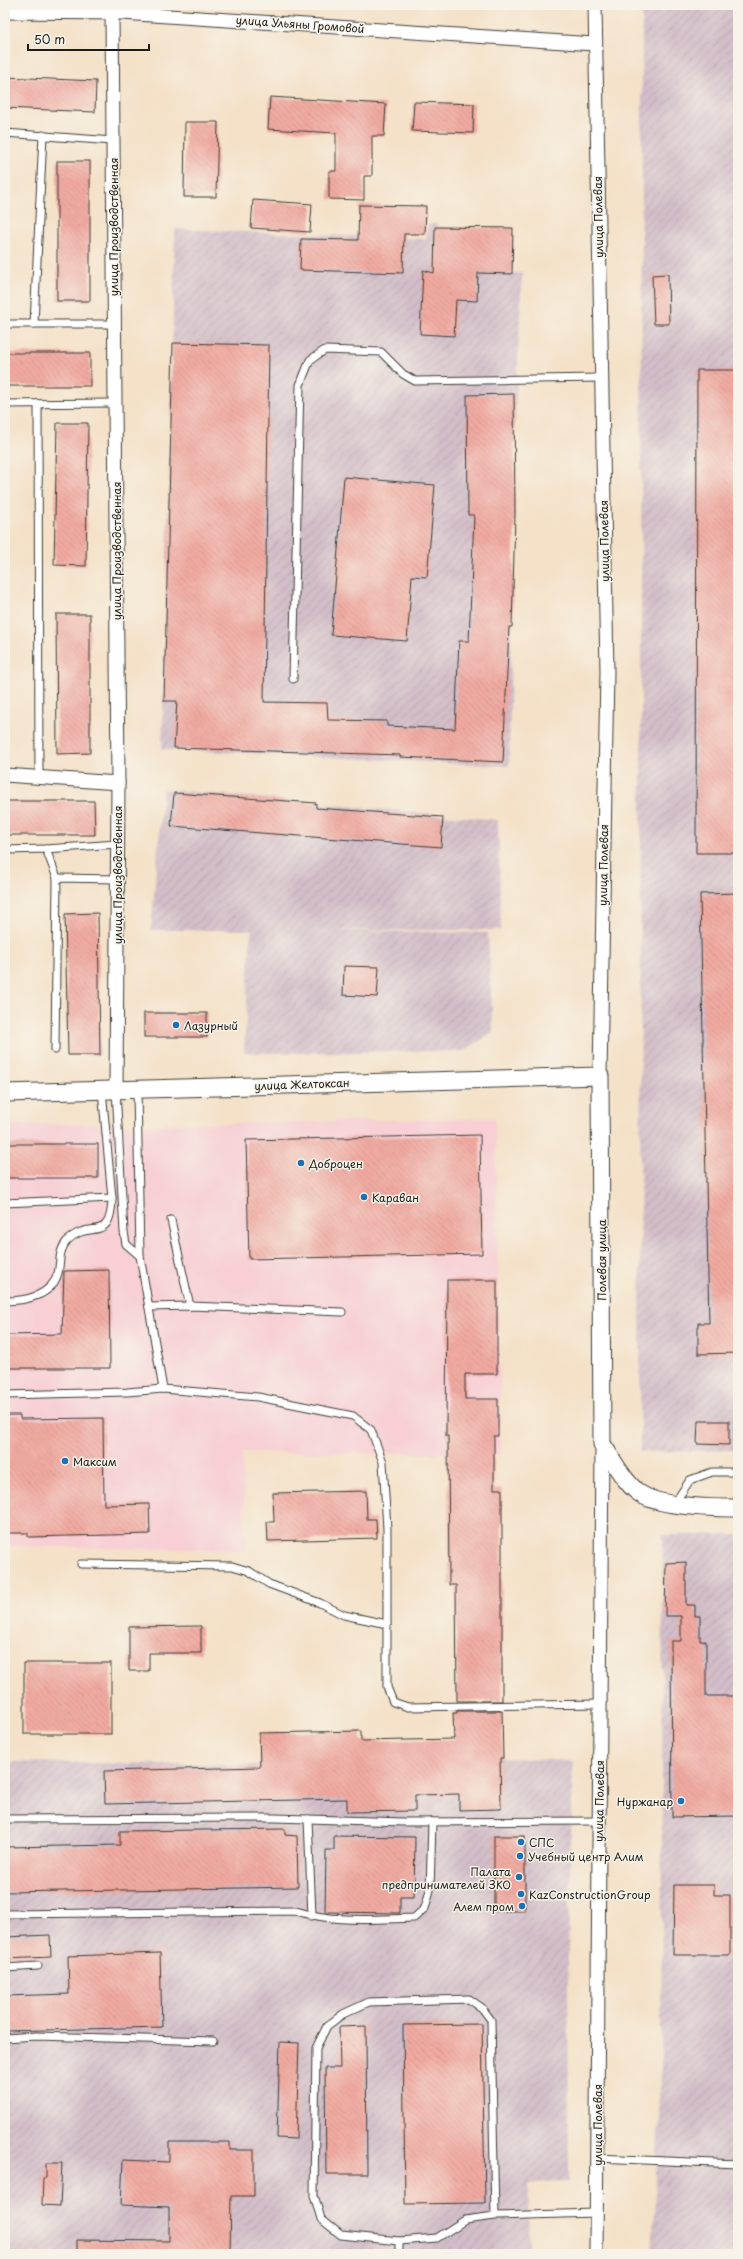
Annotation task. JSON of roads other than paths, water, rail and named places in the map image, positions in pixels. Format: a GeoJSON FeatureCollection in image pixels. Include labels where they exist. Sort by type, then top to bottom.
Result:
{"type":"FeatureCollection","features":[{"type":"Feature","properties":{"kind":"street","name":"улица Полевая"},"geometry":{"type":"LineString","coordinates":[[595,5],[594,44],[607,672],[600,1076]]}},
{"type":"Feature","properties":{"kind":"street","name":"улица Ульяны Громовой"},"geometry":{"type":"LineString","coordinates":[[5,12],[112,12],[133,9],[594,44]]}},
{"type":"Feature","properties":{"kind":"street","name":"улица Производственная"},"geometry":{"type":"LineString","coordinates":[[109,1090],[117,879],[118,783],[112,12]]}},
{"type":"Feature","properties":{"kind":"street"},"geometry":{"type":"LineString","coordinates":[[5,775],[118,783]]}},
{"type":"Feature","properties":{"kind":"street","name":"улица Желтоксан"},"geometry":{"type":"LineString","coordinates":[[5,1093],[600,1076]]}},
{"type":"Feature","properties":{"kind":"street","name":"Полевая улица"},"geometry":{"type":"LineString","coordinates":[[600,1076],[602,1444]]}},
{"type":"Feature","properties":{"kind":"street","name":"улица Полевая"},"geometry":{"type":"LineString","coordinates":[[596,2254],[602,1444]]}},
{"type":"Feature","properties":{"kind":"street"},"geometry":{"type":"LineString","coordinates":[[602,1444],[625,1478],[639,1494],[665,1503],[738,1508]]}},
{"type":"Feature","properties":{"kind":"lane"},"geometry":{"type":"LineString","coordinates":[[5,133],[113,141]]}},
{"type":"Feature","properties":{"kind":"lane"},"geometry":{"type":"LineString","coordinates":[[34,324],[43,136]]}},
{"type":"Feature","properties":{"kind":"lane"},"geometry":{"type":"LineString","coordinates":[[5,324],[114,324]]}},
{"type":"Feature","properties":{"kind":"lane"},"geometry":{"type":"LineString","coordinates":[[293,679],[300,386],[310,360],[325,350],[381,352],[403,374],[415,381],[601,378]]}},
{"type":"Feature","properties":{"kind":"lane"},"geometry":{"type":"LineString","coordinates":[[5,404],[115,403]]}},
{"type":"Feature","properties":{"kind":"lane"},"geometry":{"type":"LineString","coordinates":[[38,404],[39,777]]}},
{"type":"Feature","properties":{"kind":"lane"},"geometry":{"type":"LineString","coordinates":[[5,850],[117,844]]}},
{"type":"Feature","properties":{"kind":"lane"},"geometry":{"type":"LineString","coordinates":[[46,849],[57,878],[55,1050]]}},
{"type":"Feature","properties":{"kind":"lane"},"geometry":{"type":"LineString","coordinates":[[57,878],[117,879]]}},
{"type":"Feature","properties":{"kind":"lane"},"geometry":{"type":"LineString","coordinates":[[137,1089],[140,1256],[163,1389]]}},
{"type":"Feature","properties":{"kind":"lane"},"geometry":{"type":"LineString","coordinates":[[5,1301],[26,1301],[45,1292],[58,1273],[58,1256],[67,1241],[75,1235],[100,1228],[107,1224],[112,1213],[109,1090]]}},
{"type":"Feature","properties":{"kind":"lane"},"geometry":{"type":"LineString","coordinates":[[109,1090],[126,1244],[140,1256]]}},
{"type":"Feature","properties":{"kind":"lane"},"geometry":{"type":"LineString","coordinates":[[5,1203],[112,1198]]}},
{"type":"Feature","properties":{"kind":"lane"},"geometry":{"type":"LineString","coordinates":[[171,1220],[190,1306]]}},
{"type":"Feature","properties":{"kind":"lane"},"geometry":{"type":"LineString","coordinates":[[149,1307],[190,1306],[342,1312]]}},
{"type":"Feature","properties":{"kind":"lane"},"geometry":{"type":"LineString","coordinates":[[5,1394],[127,1392],[163,1389],[258,1398],[353,1416],[371,1430],[383,1462],[387,1529],[387,1687],[393,1702],[408,1707],[600,1704]]}},
{"type":"Feature","properties":{"kind":"lane"},"geometry":{"type":"LineString","coordinates":[[674,1504],[690,1480],[712,1472],[738,1472]]}},
{"type":"Feature","properties":{"kind":"lane"},"geometry":{"type":"LineString","coordinates":[[81,1564],[232,1566],[249,1571],[269,1584],[320,1603],[344,1615],[387,1624]]}},
{"type":"Feature","properties":{"kind":"lane"},"geometry":{"type":"LineString","coordinates":[[5,1819],[308,1819],[432,1822],[599,1821]]}},
{"type":"Feature","properties":{"kind":"lane"},"geometry":{"type":"LineString","coordinates":[[308,1819],[312,1916]]}},
{"type":"Feature","properties":{"kind":"lane"},"geometry":{"type":"LineString","coordinates":[[5,1914],[296,1911],[312,1916],[343,1920],[414,1918],[425,1908],[430,1890],[432,1822]]}},
{"type":"Feature","properties":{"kind":"lane"},"geometry":{"type":"LineString","coordinates":[[5,1968],[38,1966]]}},
{"type":"Feature","properties":{"kind":"lane"},"geometry":{"type":"LineString","coordinates":[[495,2216],[491,2020],[482,2008],[469,1999],[369,2002],[344,2014],[326,2026],[316,2048],[314,2195],[321,2220],[341,2235],[399,2241],[438,2238],[465,2220],[495,2216],[596,2213]]}},
{"type":"Feature","properties":{"kind":"lane"},"geometry":{"type":"LineString","coordinates":[[5,2038],[36,2036],[212,2041]]}},
{"type":"Feature","properties":{"kind":"lane"},"geometry":{"type":"LineString","coordinates":[[596,2158],[738,2164]]}},
{"type":"Feature","properties":{"kind":"lane"},"geometry":{"type":"LineString","coordinates":[[399,2241],[399,2254]]}},
{"type":"Feature","properties":{"kind":"place","name":"Лазурный"},"geometry":{"type":"Point","coordinates":[176,1025]}},
{"type":"Feature","properties":{"kind":"place","name":"Доброцен"},"geometry":{"type":"Point","coordinates":[301,1163]}},
{"type":"Feature","properties":{"kind":"place","name":"Караван"},"geometry":{"type":"Point","coordinates":[364,1197]}},
{"type":"Feature","properties":{"kind":"place","name":"Максим"},"geometry":{"type":"Point","coordinates":[65,1461]}},
{"type":"Feature","properties":{"kind":"place","name":"Нуржанар"},"geometry":{"type":"Point","coordinates":[681,1801]}},
{"type":"Feature","properties":{"kind":"place","name":"СПС"},"geometry":{"type":"Point","coordinates":[521,1842]}},
{"type":"Feature","properties":{"kind":"place","name":"Учебный центр Алим"},"geometry":{"type":"Point","coordinates":[520,1856]}},
{"type":"Feature","properties":{"kind":"place","name":"Палата предпринимателей ЗКО"},"geometry":{"type":"Point","coordinates":[519,1877]}},
{"type":"Feature","properties":{"kind":"place","name":"KazConstructionGroup"},"geometry":{"type":"Point","coordinates":[521,1894]}},
{"type":"Feature","properties":{"kind":"place","name":"Алем пром"},"geometry":{"type":"Point","coordinates":[522,1906]}}]}
